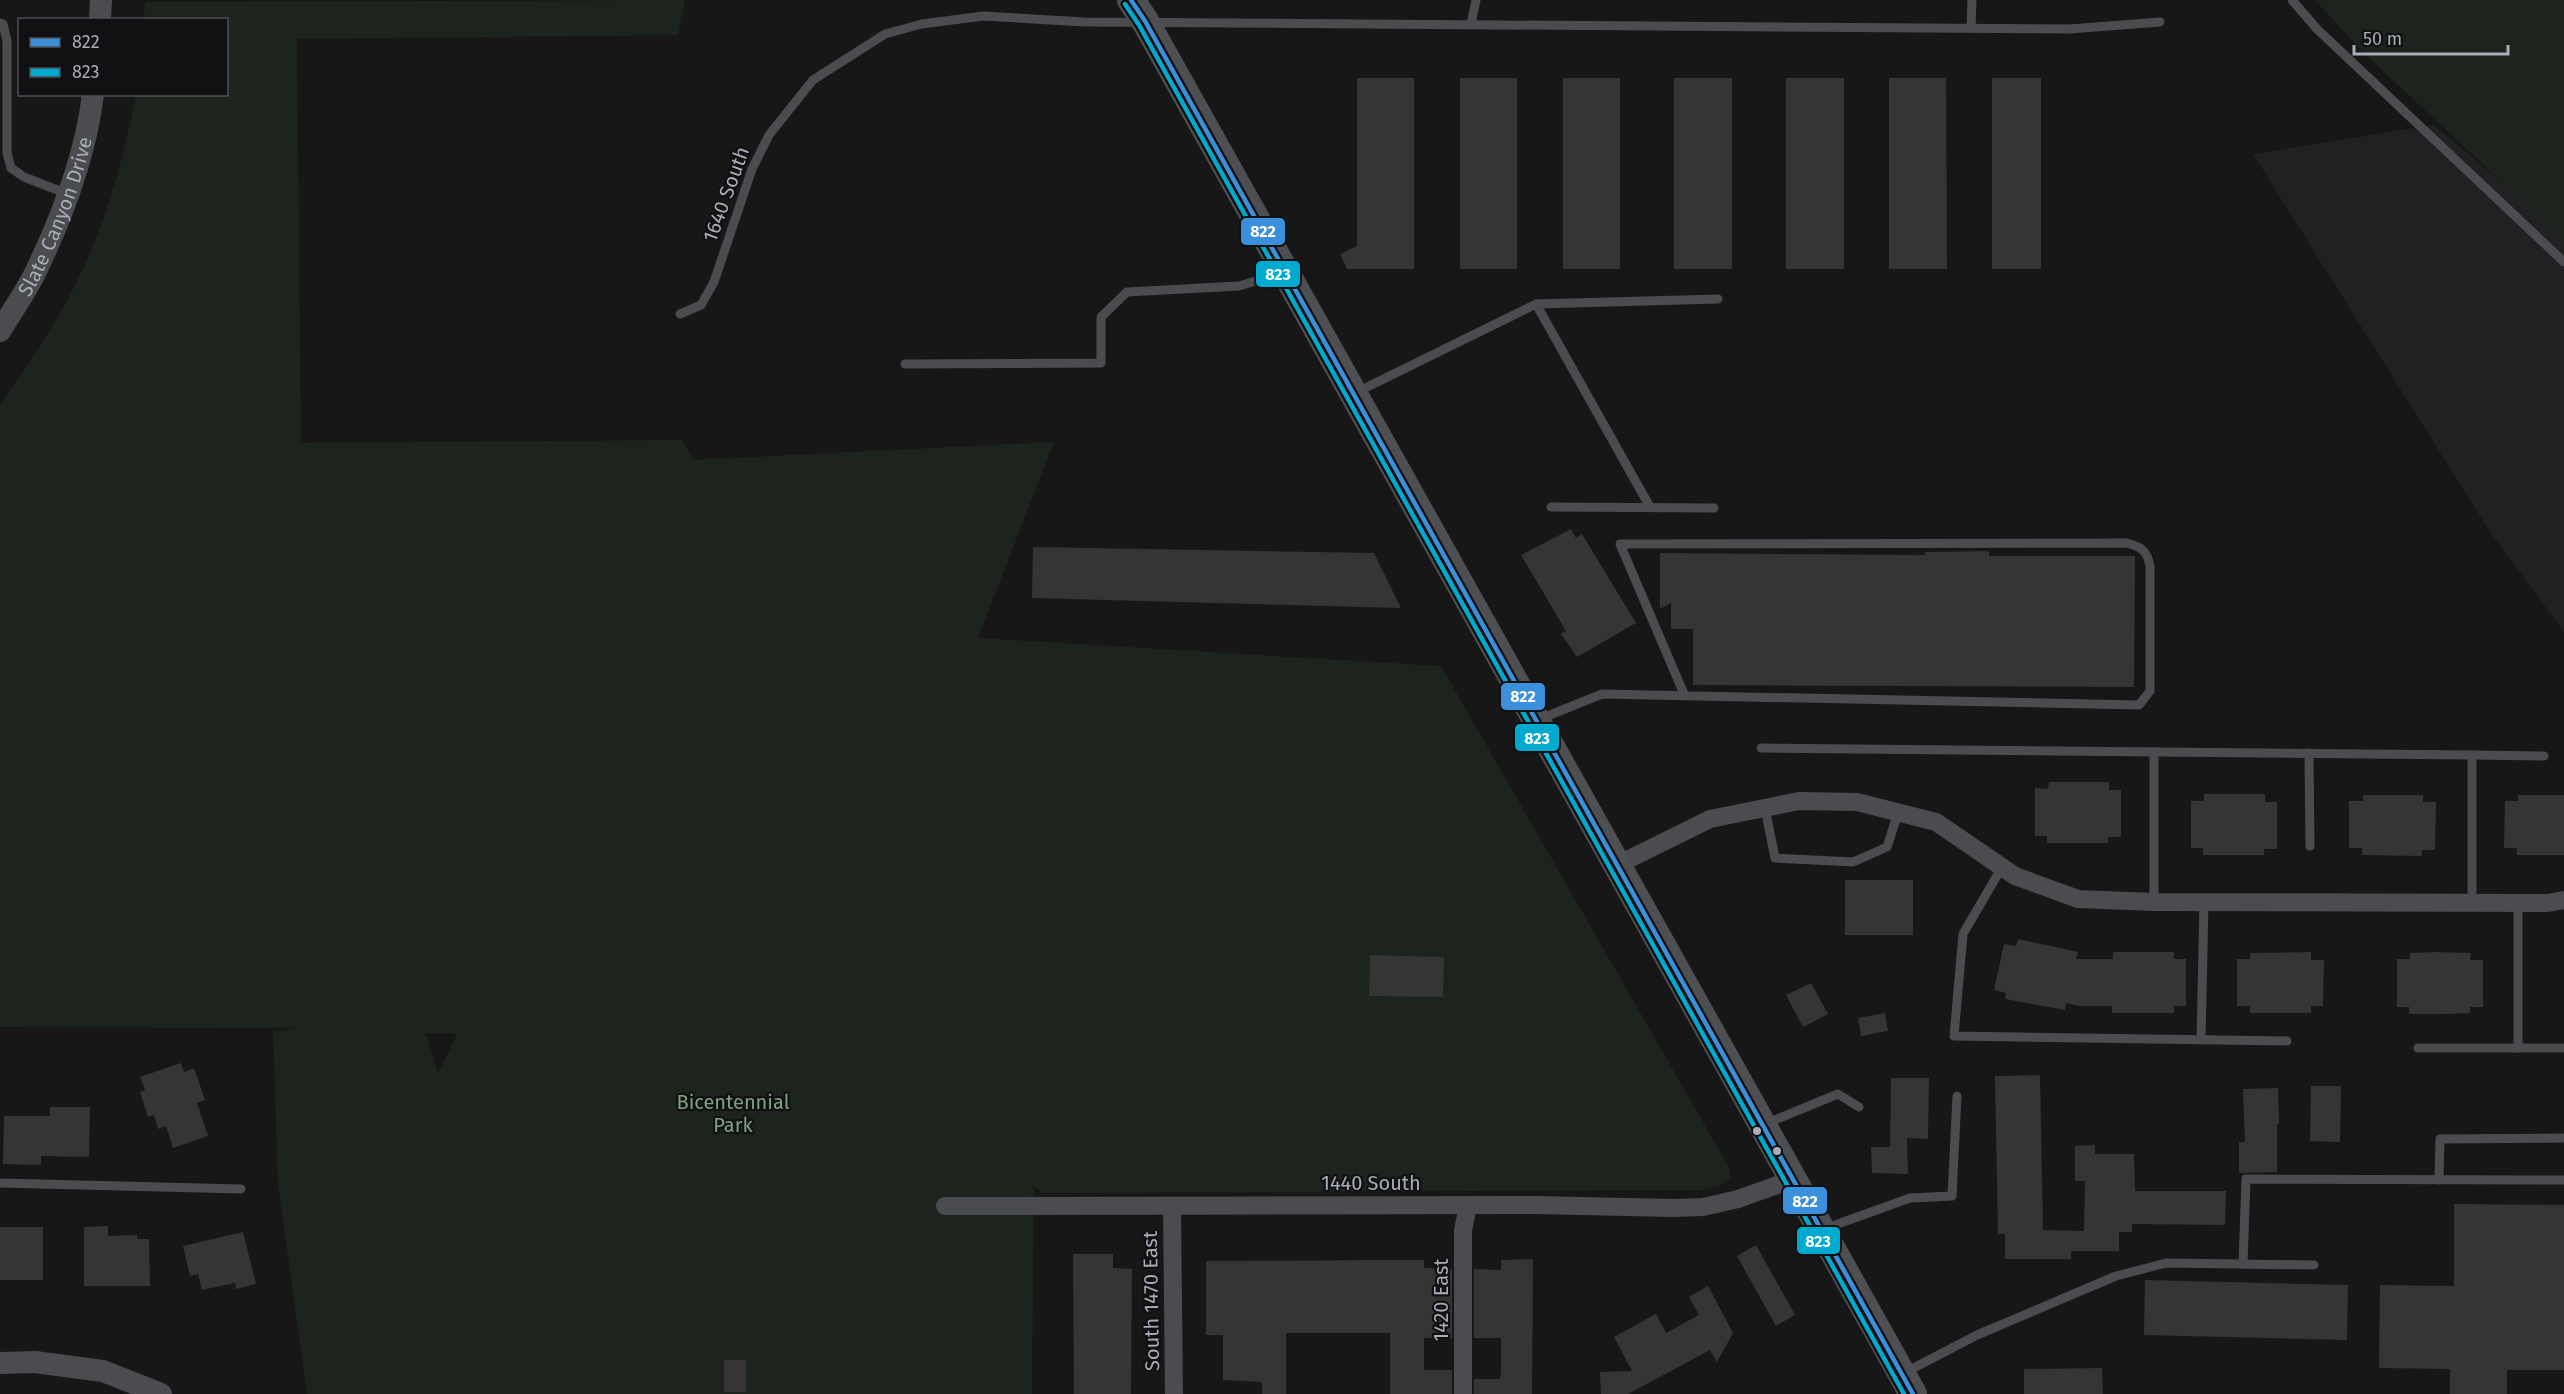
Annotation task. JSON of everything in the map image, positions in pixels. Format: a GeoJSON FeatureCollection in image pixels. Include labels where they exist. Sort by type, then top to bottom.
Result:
{"type":"FeatureCollection","features":[{"type":"Feature","properties":{"kind":"main road"},"geometry":{"type":"LineString","coordinates":[[1138,11],[1791,1180],[1908,1384]]}},
{"type":"Feature","properties":{"kind":"street"},"geometry":{"type":"LineString","coordinates":[[100,18],[101,0]]}},
{"type":"Feature","properties":{"kind":"street","name":"Slate Canyon Drive"},"geometry":{"type":"LineString","coordinates":[[0,331],[36,272],[68,194],[91,111],[93,96]]}},
{"type":"Feature","properties":{"kind":"street"},"geometry":{"type":"LineString","coordinates":[[1617,865],[1710,819],[1799,801],[1857,802],[1936,822],[2015,876],[2078,899],[2154,902],[2472,903],[2564,900]]}},
{"type":"Feature","properties":{"kind":"street","name":"1440 South"},"geometry":{"type":"LineString","coordinates":[[945,1206],[1702,1207],[1751,1196],[1791,1180]]}},
{"type":"Feature","properties":{"kind":"street","name":"1420 East"},"geometry":{"type":"LineString","coordinates":[[1463,1394],[1463,1230],[1468,1206]]}},
{"type":"Feature","properties":{"kind":"street","name":"South 1470 East"},"geometry":{"type":"LineString","coordinates":[[1172,1207],[1174,1394]]}},
{"type":"Feature","properties":{"kind":"street"},"geometry":{"type":"LineString","coordinates":[[0,1363],[35,1362],[103,1371],[161,1394]]}},
{"type":"Feature","properties":{"kind":"lane"},"geometry":{"type":"LineString","coordinates":[[1471,24],[1476,0]]}},
{"type":"Feature","properties":{"kind":"lane"},"geometry":{"type":"LineString","coordinates":[[1971,28],[1972,0]]}},
{"type":"Feature","properties":{"kind":"lane"},"geometry":{"type":"LineString","coordinates":[[2292,0],[2317,29],[2564,262]]}},
{"type":"Feature","properties":{"kind":"lane","name":"1640 South"},"geometry":{"type":"LineString","coordinates":[[680,314],[701,305],[714,282],[752,169],[769,135],[813,80],[885,34],[922,24],[983,16],[1084,22],[1138,11],[1471,24],[2070,29],[2160,22]]}},
{"type":"Feature","properties":{"kind":"lane"},"geometry":{"type":"LineString","coordinates":[[0,23],[3,24],[7,41],[7,153],[11,168],[24,177],[68,194]]}},
{"type":"Feature","properties":{"kind":"lane"},"geometry":{"type":"LineString","coordinates":[[905,364],[1101,363],[1101,316],[1126,292],[1239,286],[1284,272]]}},
{"type":"Feature","properties":{"kind":"lane"},"geometry":{"type":"LineString","coordinates":[[1353,394],[1536,303],[1718,299]]}},
{"type":"Feature","properties":{"kind":"lane"},"geometry":{"type":"LineString","coordinates":[[1536,303],[1650,507]]}},
{"type":"Feature","properties":{"kind":"lane"},"geometry":{"type":"LineString","coordinates":[[1551,507],[1713,508]]}},
{"type":"Feature","properties":{"kind":"lane"},"geometry":{"type":"LineString","coordinates":[[1535,721],[1602,694],[2139,705],[2150,692],[2150,566],[2147,553],[2138,546],[2127,543],[1620,544],[1684,694]]}},
{"type":"Feature","properties":{"kind":"lane"},"geometry":{"type":"LineString","coordinates":[[1761,748],[2544,756]]}},
{"type":"Feature","properties":{"kind":"lane"},"geometry":{"type":"LineString","coordinates":[[2154,752],[2154,902]]}},
{"type":"Feature","properties":{"kind":"lane"},"geometry":{"type":"LineString","coordinates":[[2309,753],[2310,846]]}},
{"type":"Feature","properties":{"kind":"lane"},"geometry":{"type":"LineString","coordinates":[[2472,755],[2472,903]]}},
{"type":"Feature","properties":{"kind":"lane"},"geometry":{"type":"LineString","coordinates":[[1765,808],[1775,858],[1853,862],[1887,848],[1898,813]]}},
{"type":"Feature","properties":{"kind":"lane"},"geometry":{"type":"LineString","coordinates":[[2002,867],[1963,934],[1954,1036],[2287,1041]]}},
{"type":"Feature","properties":{"kind":"lane"},"geometry":{"type":"LineString","coordinates":[[2200,1040],[2204,902]]}},
{"type":"Feature","properties":{"kind":"lane"},"geometry":{"type":"LineString","coordinates":[[2518,903],[2518,1048]]}},
{"type":"Feature","properties":{"kind":"lane"},"geometry":{"type":"LineString","coordinates":[[2418,1048],[2564,1048]]}},
{"type":"Feature","properties":{"kind":"lane"},"geometry":{"type":"LineString","coordinates":[[1762,1125],[1838,1094],[1859,1107]]}},
{"type":"Feature","properties":{"kind":"lane"},"geometry":{"type":"LineString","coordinates":[[1821,1230],[1910,1198],[1952,1196],[1957,1096]]}},
{"type":"Feature","properties":{"kind":"lane"},"geometry":{"type":"LineString","coordinates":[[2439,1180],[2440,1139],[2564,1138]]}},
{"type":"Feature","properties":{"kind":"lane"},"geometry":{"type":"LineString","coordinates":[[2242,1264],[2246,1179],[2564,1180]]}},
{"type":"Feature","properties":{"kind":"lane"},"geometry":{"type":"LineString","coordinates":[[0,1183],[241,1188]]}},
{"type":"Feature","properties":{"kind":"lane"},"geometry":{"type":"LineString","coordinates":[[1908,1384],[1977,1335],[2116,1276],[2166,1263],[2314,1266]]}},
{"type":"Feature","properties":{"kind":"shaded area"},"geometry":{"type":"Polygon","coordinates":[[[2434,125],[2564,235],[2564,632],[2490,532],[2253,154],[2434,125]]]}},
{"type":"Feature","properties":{"kind":"green space","name":"Bicentennial Park"},"geometry":{"type":"Polygon","coordinates":[[[685,0],[678,35],[297,39],[301,443],[682,440],[693,460],[1054,442],[978,638],[1441,666],[1730,1169],[1730,1178],[1720,1186],[1702,1190],[1043,1193],[1034,1186],[1032,1394],[307,1394],[278,1185],[273,1032],[296,1028],[0,1027],[0,405],[53,324],[91,251],[114,186],[136,96],[228,96],[228,18],[143,18],[146,2],[685,0]],[[426,1033],[438,1074],[457,1034],[426,1033]]]}},
{"type":"Feature","properties":{"kind":"green space"},"geometry":{"type":"Polygon","coordinates":[[[2315,0],[2564,0],[2564,241],[2362,51],[2315,0]]]}},
{"type":"Feature","properties":{"kind":"building"},"geometry":{"type":"Polygon","coordinates":[[[1357,78],[1414,78],[1414,269],[1347,269],[1340,254],[1357,246],[1357,78]]]}},
{"type":"Feature","properties":{"kind":"building"},"geometry":{"type":"Polygon","coordinates":[[[1460,78],[1517,78],[1517,269],[1460,269],[1460,78]]]}},
{"type":"Feature","properties":{"kind":"building"},"geometry":{"type":"Polygon","coordinates":[[[1563,78],[1620,78],[1620,269],[1563,269],[1563,78]]]}},
{"type":"Feature","properties":{"kind":"building"},"geometry":{"type":"Polygon","coordinates":[[[1674,78],[1732,78],[1732,269],[1674,269],[1674,78]]]}},
{"type":"Feature","properties":{"kind":"building"},"geometry":{"type":"Polygon","coordinates":[[[1786,78],[1844,78],[1844,269],[1786,269],[1786,78]]]}},
{"type":"Feature","properties":{"kind":"building"},"geometry":{"type":"Polygon","coordinates":[[[1889,78],[1946,78],[1947,269],[1889,269],[1889,78]]]}},
{"type":"Feature","properties":{"kind":"building"},"geometry":{"type":"Polygon","coordinates":[[[1992,78],[2041,78],[2041,269],[1992,269],[1992,78]]]}},
{"type":"Feature","properties":{"kind":"building"},"geometry":{"type":"Polygon","coordinates":[[[1571,529],[1576,538],[1582,534],[1636,623],[1577,657],[1561,634],[1566,631],[1521,555],[1571,529]]]}},
{"type":"Feature","properties":{"kind":"building"},"geometry":{"type":"Polygon","coordinates":[[[1033,547],[1374,553],[1401,608],[1032,598],[1033,547]]]}},
{"type":"Feature","properties":{"kind":"building"},"geometry":{"type":"Polygon","coordinates":[[[1989,551],[1989,556],[2135,556],[2134,687],[1693,685],[1693,629],[1671,629],[1671,603],[1660,609],[1660,553],[1925,555],[1925,552],[1989,551]]]}},
{"type":"Feature","properties":{"kind":"building"},"geometry":{"type":"Polygon","coordinates":[[[2049,782],[2109,782],[2109,790],[2121,790],[2121,837],[2108,837],[2108,843],[2047,843],[2047,836],[2035,836],[2035,788],[2048,789],[2049,782]]]}},
{"type":"Feature","properties":{"kind":"building"},"geometry":{"type":"Polygon","coordinates":[[[2204,794],[2265,794],[2265,802],[2277,802],[2277,849],[2264,849],[2264,855],[2203,855],[2203,848],[2191,848],[2191,801],[2204,801],[2204,794]]]}},
{"type":"Feature","properties":{"kind":"building"},"geometry":{"type":"Polygon","coordinates":[[[2363,795],[2423,795],[2423,802],[2436,802],[2435,850],[2422,850],[2422,856],[2362,855],[2362,848],[2349,848],[2349,801],[2363,801],[2363,795]]]}},
{"type":"Feature","properties":{"kind":"building"},"geometry":{"type":"Polygon","coordinates":[[[2518,795],[2564,795],[2564,855],[2517,855],[2517,848],[2504,848],[2505,801],[2518,801],[2518,795]]]}},
{"type":"Feature","properties":{"kind":"building"},"geometry":{"type":"Polygon","coordinates":[[[1845,880],[1913,880],[1913,935],[1845,935],[1845,880]]]}},
{"type":"Feature","properties":{"kind":"building"},"geometry":{"type":"Polygon","coordinates":[[[2018,939],[2078,952],[2076,959],[2113,959],[2113,952],[2174,952],[2174,959],[2186,959],[2186,1006],[2174,1006],[2174,1013],[2112,1013],[2112,1006],[2079,1006],[2066,1003],[2065,1010],[2005,999],[2006,993],[1994,990],[2004,944],[2016,946],[2018,939]]]}},
{"type":"Feature","properties":{"kind":"building"},"geometry":{"type":"Polygon","coordinates":[[[2311,952],[2311,960],[2324,960],[2323,1006],[2311,1006],[2311,1013],[2250,1013],[2250,1006],[2237,1006],[2237,959],[2250,959],[2250,953],[2311,952]]]}},
{"type":"Feature","properties":{"kind":"building"},"geometry":{"type":"Polygon","coordinates":[[[2410,953],[2471,953],[2470,960],[2483,960],[2483,1007],[2470,1007],[2470,1013],[2409,1014],[2409,1007],[2397,1007],[2397,959],[2410,959],[2410,953]]]}},
{"type":"Feature","properties":{"kind":"building"},"geometry":{"type":"Polygon","coordinates":[[[1370,955],[1444,957],[1443,997],[1369,996],[1370,955]]]}},
{"type":"Feature","properties":{"kind":"building"},"geometry":{"type":"Polygon","coordinates":[[[1811,983],[1828,1014],[1803,1027],[1786,995],[1811,983]]]}},
{"type":"Feature","properties":{"kind":"building"},"geometry":{"type":"Polygon","coordinates":[[[1885,1013],[1888,1031],[1861,1036],[1858,1018],[1885,1013]]]}},
{"type":"Feature","properties":{"kind":"building"},"geometry":{"type":"Polygon","coordinates":[[[181,1063],[184,1072],[194,1068],[205,1100],[197,1103],[208,1136],[173,1148],[166,1126],[158,1129],[154,1115],[148,1117],[140,1092],[145,1090],[140,1077],[181,1063]]]}},
{"type":"Feature","properties":{"kind":"building"},"geometry":{"type":"Polygon","coordinates":[[[2040,1075],[2043,1230],[2084,1231],[2085,1181],[2075,1181],[2075,1146],[2095,1145],[2095,1154],[2134,1154],[2135,1191],[2226,1191],[2225,1225],[2132,1224],[2132,1232],[2119,1232],[2119,1251],[2071,1251],[2071,1259],[2005,1259],[2005,1234],[1998,1234],[1995,1076],[2040,1075]]]}},
{"type":"Feature","properties":{"kind":"building"},"geometry":{"type":"Polygon","coordinates":[[[1891,1078],[1929,1078],[1928,1139],[1907,1138],[1908,1174],[1872,1173],[1871,1147],[1890,1147],[1891,1078]]]}},
{"type":"Feature","properties":{"kind":"building"},"geometry":{"type":"Polygon","coordinates":[[[2311,1086],[2341,1086],[2340,1142],[2310,1141],[2311,1086]]]}},
{"type":"Feature","properties":{"kind":"building"},"geometry":{"type":"Polygon","coordinates":[[[2278,1088],[2277,1172],[2239,1173],[2239,1142],[2245,1142],[2243,1089],[2278,1088]]]}},
{"type":"Feature","properties":{"kind":"building"},"geometry":{"type":"Polygon","coordinates":[[[50,1107],[90,1107],[89,1157],[41,1156],[41,1165],[3,1164],[4,1116],[50,1116],[50,1107]]]}},
{"type":"Feature","properties":{"kind":"building"},"geometry":{"type":"Polygon","coordinates":[[[2454,1204],[2564,1205],[2564,1370],[2507,1370],[2507,1394],[2450,1394],[2450,1369],[2379,1368],[2380,1285],[2454,1286],[2454,1204]]]}},
{"type":"Feature","properties":{"kind":"building"},"geometry":{"type":"Polygon","coordinates":[[[108,1226],[108,1236],[137,1235],[137,1239],[149,1239],[150,1286],[84,1286],[84,1227],[108,1226]]]}},
{"type":"Feature","properties":{"kind":"building"},"geometry":{"type":"Polygon","coordinates":[[[0,1227],[43,1227],[43,1280],[0,1280],[0,1227]]]}},
{"type":"Feature","properties":{"kind":"building"},"geometry":{"type":"Polygon","coordinates":[[[243,1232],[256,1284],[236,1289],[235,1283],[202,1290],[198,1274],[190,1276],[183,1246],[243,1232]]]}},
{"type":"Feature","properties":{"kind":"building"},"geometry":{"type":"Polygon","coordinates":[[[1756,1245],[1795,1315],[1776,1326],[1737,1256],[1756,1245]]]}},
{"type":"Feature","properties":{"kind":"building"},"geometry":{"type":"Polygon","coordinates":[[[1073,1254],[1113,1254],[1113,1268],[1132,1269],[1131,1394],[1074,1394],[1073,1254]]]}},
{"type":"Feature","properties":{"kind":"building"},"geometry":{"type":"Polygon","coordinates":[[[1533,1259],[1532,1394],[1474,1394],[1474,1379],[1500,1379],[1501,1338],[1474,1338],[1474,1269],[1501,1270],[1501,1260],[1533,1259]]]}},
{"type":"Feature","properties":{"kind":"building"},"geometry":{"type":"Polygon","coordinates":[[[1424,1260],[1424,1268],[1452,1269],[1452,1338],[1424,1338],[1424,1370],[1452,1370],[1452,1394],[1390,1394],[1390,1333],[1286,1333],[1286,1394],[1262,1394],[1262,1382],[1223,1380],[1223,1335],[1206,1335],[1206,1261],[1424,1260]]]}},
{"type":"Feature","properties":{"kind":"building"},"geometry":{"type":"Polygon","coordinates":[[[2145,1280],[2348,1285],[2347,1340],[2144,1335],[2145,1280]]]}},
{"type":"Feature","properties":{"kind":"building"},"geometry":{"type":"Polygon","coordinates":[[[1708,1286],[1733,1333],[1717,1362],[1710,1350],[1628,1394],[1601,1394],[1600,1372],[1632,1371],[1614,1337],[1656,1314],[1666,1333],[1699,1315],[1689,1297],[1708,1286]]]}},
{"type":"Feature","properties":{"kind":"building"},"geometry":{"type":"Polygon","coordinates":[[[724,1360],[746,1360],[746,1392],[724,1392],[724,1360]]]}},
{"type":"Feature","properties":{"kind":"building"},"geometry":{"type":"Polygon","coordinates":[[[2102,1368],[2103,1394],[2024,1394],[2024,1369],[2102,1368]]]}},
{"type":"Feature","properties":{"kind":"transit line","name":"822"},"geometry":{"type":"LineString","coordinates":[[1131,0],[1145,21],[1913,1394]]}},
{"type":"Feature","properties":{"kind":"transit line","name":"823"},"geometry":{"type":"LineString","coordinates":[[1125,4],[1139,25],[1904,1394]]}}]}
